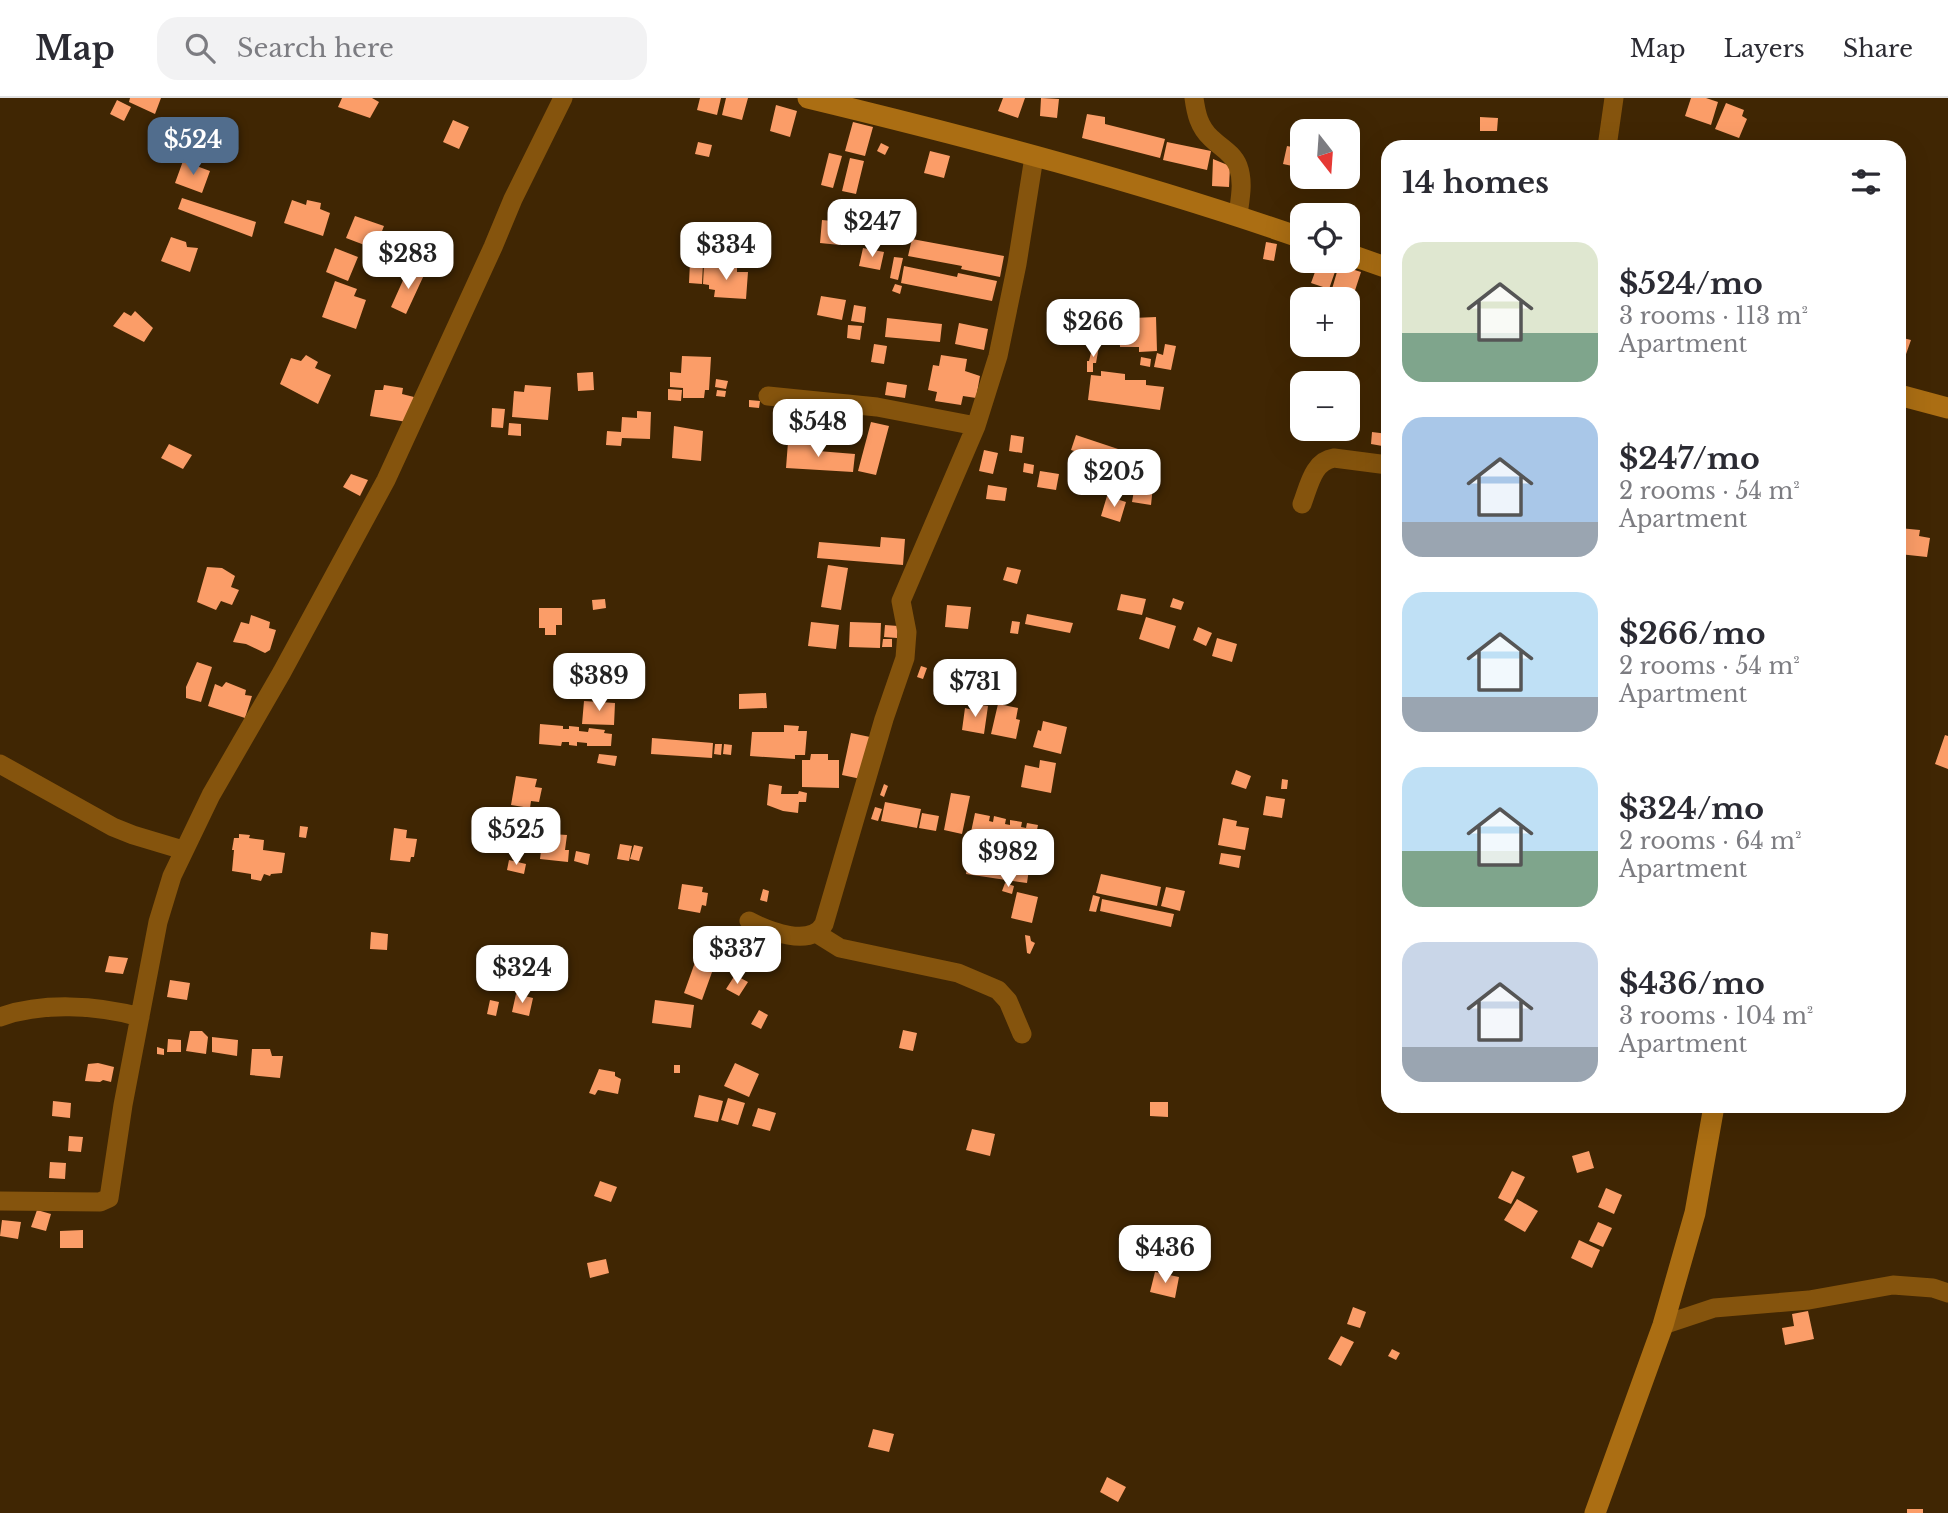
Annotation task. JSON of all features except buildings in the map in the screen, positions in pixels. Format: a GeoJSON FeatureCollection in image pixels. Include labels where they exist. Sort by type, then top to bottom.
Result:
{"type":"FeatureCollection","features":[{"type":"Feature","properties":{"kind":"street"},"geometry":{"type":"LineString","coordinates":[[0,1201],[100,1202],[109,1198],[125,1094],[158,922],[172,876],[183,850],[386,480],[494,247],[513,199],[563,98]]}},
{"type":"Feature","properties":{"kind":"street"},"geometry":{"type":"LineString","coordinates":[[808,98],[1034,157],[1238,215],[1290,234]]}},
{"type":"Feature","properties":{"kind":"street"},"geometry":{"type":"LineString","coordinates":[[1194,98],[1202,128],[1227,151],[1238,166],[1242,190],[1238,215]]}},
{"type":"Feature","properties":{"kind":"street"},"geometry":{"type":"LineString","coordinates":[[1608,140],[1614,98]]}},
{"type":"Feature","properties":{"kind":"street"},"geometry":{"type":"LineString","coordinates":[[749,921],[781,933],[807,936],[822,929],[827,916],[884,719],[905,658],[906,632],[901,601],[976,426],[998,356],[1034,157]]}},
{"type":"Feature","properties":{"kind":"street"},"geometry":{"type":"LineString","coordinates":[[1360,258],[1381,266]]}},
{"type":"Feature","properties":{"kind":"street"},"geometry":{"type":"LineString","coordinates":[[768,396],[877,407],[976,426]]}},
{"type":"Feature","properties":{"kind":"street"},"geometry":{"type":"LineString","coordinates":[[1906,397],[1948,408]]}},
{"type":"Feature","properties":{"kind":"street"},"geometry":{"type":"LineString","coordinates":[[1302,504],[1316,468],[1326,459],[1381,464]]}},
{"type":"Feature","properties":{"kind":"street"},"geometry":{"type":"LineString","coordinates":[[0,765],[113,827],[183,850]]}},
{"type":"Feature","properties":{"kind":"street"},"geometry":{"type":"LineString","coordinates":[[817,933],[840,948],[948,970],[998,990],[1008,1001],[1022,1034]]}},
{"type":"Feature","properties":{"kind":"street"},"geometry":{"type":"LineString","coordinates":[[0,1017],[45,1008],[109,1011],[140,1017]]}},
{"type":"Feature","properties":{"kind":"street"},"geometry":{"type":"LineString","coordinates":[[1595,1513],[1663,1325],[1695,1213],[1713,1113]]}},
{"type":"Feature","properties":{"kind":"street"},"geometry":{"type":"LineString","coordinates":[[1663,1325],[1714,1308],[1809,1300],[1893,1285],[1933,1288],[1948,1293]]}}]}
